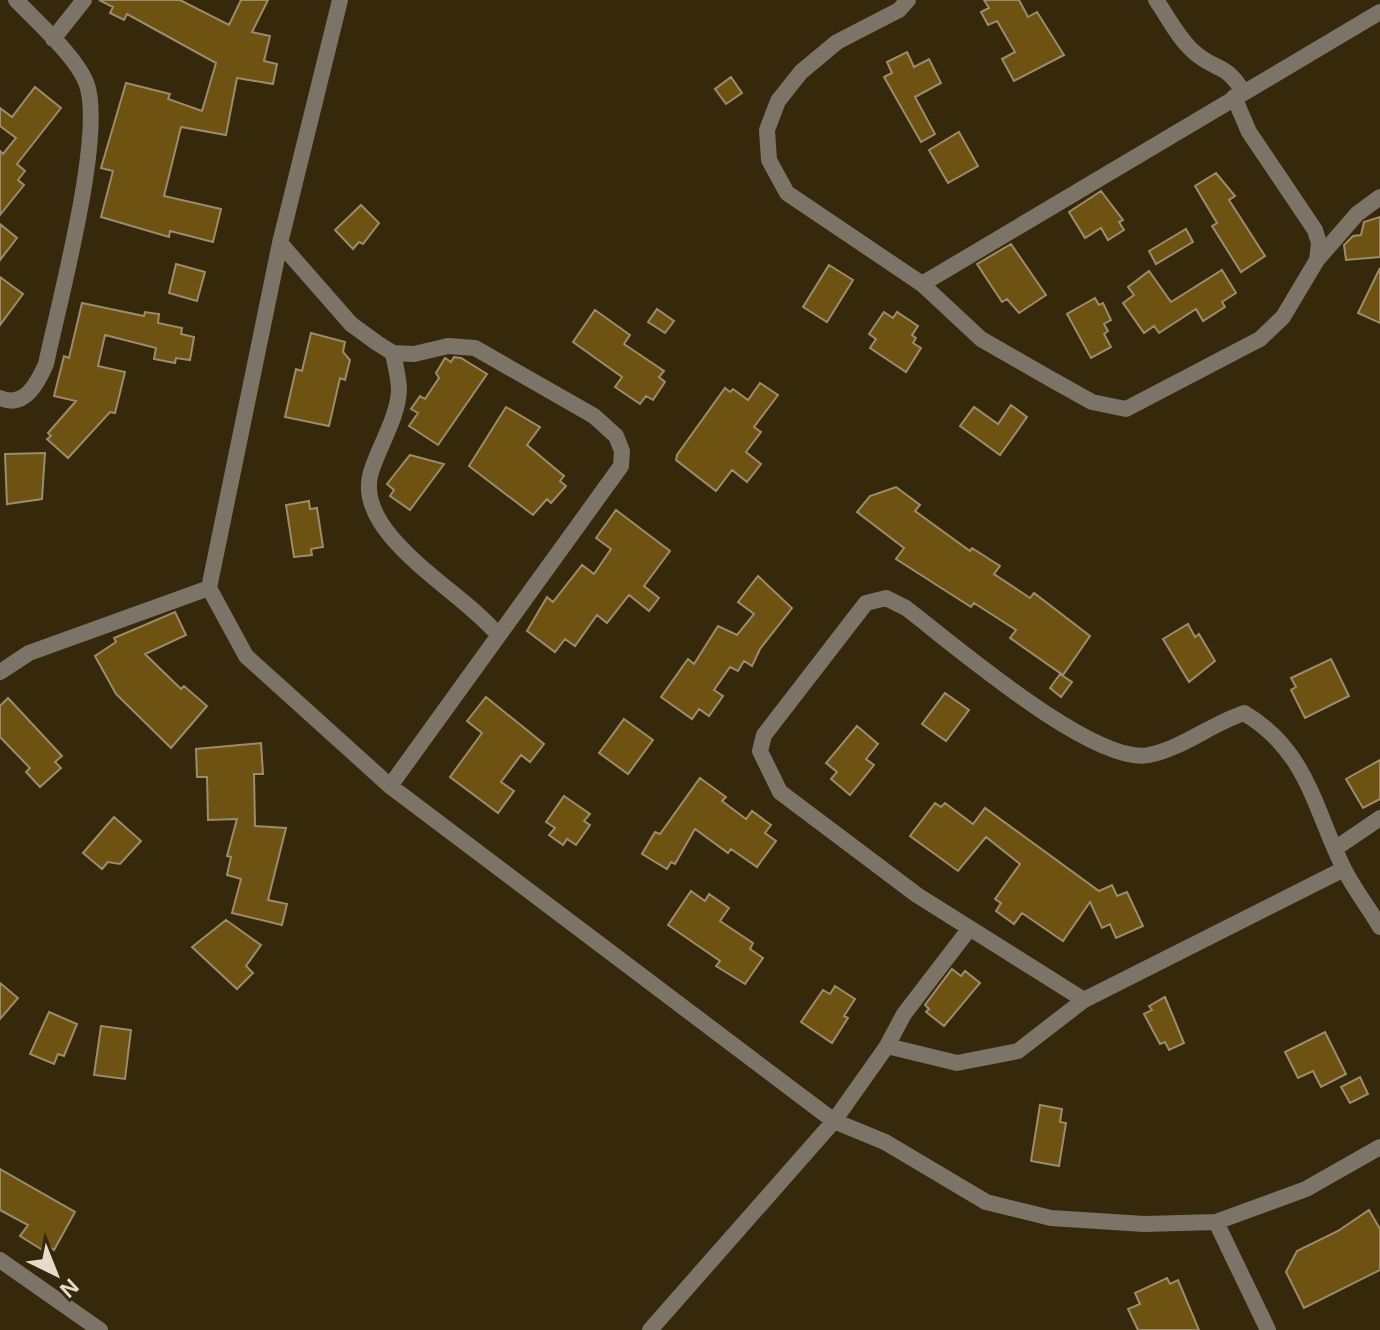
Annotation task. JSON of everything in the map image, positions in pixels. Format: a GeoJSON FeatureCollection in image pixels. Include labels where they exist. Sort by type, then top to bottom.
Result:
{"type":"FeatureCollection","features":[{"type":"Feature","properties":{"kind":"street"},"geometry":{"type":"LineString","coordinates":[[0,398],[21,399],[35,388],[46,364],[88,153],[92,110],[86,82],[53,39],[16,0]]}},
{"type":"Feature","properties":{"kind":"street"},"geometry":{"type":"LineString","coordinates":[[53,39],[84,0]]}},
{"type":"Feature","properties":{"kind":"street"},"geometry":{"type":"LineString","coordinates":[[340,0],[280,243],[209,588],[246,656],[390,786],[834,1121],[885,1142],[986,1202],[1051,1218],[1144,1224],[1216,1222],[1306,1189],[1380,1147]]}},
{"type":"Feature","properties":{"kind":"street"},"geometry":{"type":"LineString","coordinates":[[908,0],[899,10],[837,42],[801,72],[778,101],[767,130],[769,160],[787,193],[922,284],[981,339],[1092,402],[1126,409],[1153,398],[1272,330],[1317,260],[1357,214],[1380,197]]}},
{"type":"Feature","properties":{"kind":"street"},"geometry":{"type":"LineString","coordinates":[[1156,0],[1187,46],[1211,64],[1229,71],[1249,132],[1315,230],[1319,243],[1317,260]]}},
{"type":"Feature","properties":{"kind":"street"},"geometry":{"type":"LineString","coordinates":[[922,284],[1380,12]]}},
{"type":"Feature","properties":{"kind":"street"},"geometry":{"type":"LineString","coordinates":[[280,243],[351,324],[393,353],[414,354],[448,346],[475,348],[594,416],[616,436],[622,451],[621,466],[390,786]]}},
{"type":"Feature","properties":{"kind":"street"},"geometry":{"type":"LineString","coordinates":[[393,353],[399,391],[370,475],[371,508],[402,548],[482,616],[497,634]]}},
{"type":"Feature","properties":{"kind":"street"},"geometry":{"type":"LineString","coordinates":[[0,672],[29,653],[209,588]]}},
{"type":"Feature","properties":{"kind":"street"},"geometry":{"type":"LineString","coordinates":[[1084,1000],[917,895],[780,792],[760,751],[764,735],[866,603],[886,598],[906,608],[1020,695],[1095,743],[1126,756],[1147,756],[1172,748],[1244,713],[1270,728],[1318,800],[1344,869],[1380,927]]}},
{"type":"Feature","properties":{"kind":"street"},"geometry":{"type":"LineString","coordinates":[[1336,848],[1380,818]]}},
{"type":"Feature","properties":{"kind":"street"},"geometry":{"type":"LineString","coordinates":[[887,1046],[957,1063],[1018,1051],[1084,1000],[1344,869]]}},
{"type":"Feature","properties":{"kind":"street"},"geometry":{"type":"LineString","coordinates":[[650,1330],[834,1121],[887,1046],[904,1014],[970,928]]}},
{"type":"Feature","properties":{"kind":"street"},"geometry":{"type":"LineString","coordinates":[[1216,1222],[1268,1330]]}},
{"type":"Feature","properties":{"kind":"street"},"geometry":{"type":"LineString","coordinates":[[0,1260],[100,1330]]}},
{"type":"Feature","properties":{"kind":"building"},"geometry":{"type":"Polygon","coordinates":[[[99,0],[180,0],[229,25],[241,0],[268,0],[252,32],[270,36],[264,61],[277,64],[273,84],[237,78],[226,135],[181,127],[164,196],[221,209],[213,242],[170,231],[169,237],[101,217],[113,171],[101,168],[126,83],[170,94],[168,99],[202,111],[216,63],[127,14],[124,20],[110,13],[113,7],[99,0]]]}},
{"type":"Feature","properties":{"kind":"building"},"geometry":{"type":"Polygon","coordinates":[[[984,0],[1019,0],[1028,17],[1037,12],[1064,55],[1014,81],[1002,59],[1015,52],[997,21],[988,25],[981,12],[989,8],[984,0]]]}},
{"type":"Feature","properties":{"kind":"building"},"geometry":{"type":"Polygon","coordinates":[[[907,52],[914,67],[929,59],[941,83],[915,97],[935,134],[921,142],[884,77],[892,73],[887,62],[907,52]]]}},
{"type":"Feature","properties":{"kind":"building"},"geometry":{"type":"Polygon","coordinates":[[[731,77],[742,93],[726,104],[715,89],[731,77]]]}},
{"type":"Feature","properties":{"kind":"building"},"geometry":{"type":"Polygon","coordinates":[[[35,87],[61,108],[17,164],[25,171],[18,180],[24,185],[0,215],[0,151],[3,154],[16,138],[0,126],[0,108],[12,117],[35,87]]]}},
{"type":"Feature","properties":{"kind":"building"},"geometry":{"type":"Polygon","coordinates":[[[959,132],[978,166],[948,183],[929,150],[959,132]]]}},
{"type":"Feature","properties":{"kind":"building"},"geometry":{"type":"Polygon","coordinates":[[[1216,173],[1235,196],[1229,200],[1265,256],[1241,272],[1212,226],[1217,223],[1195,186],[1216,173]]]}},
{"type":"Feature","properties":{"kind":"building"},"geometry":{"type":"Polygon","coordinates":[[[1101,191],[1123,220],[1119,222],[1124,230],[1108,240],[1101,228],[1085,238],[1069,212],[1101,191]]]}},
{"type":"Feature","properties":{"kind":"building"},"geometry":{"type":"Polygon","coordinates":[[[361,205],[379,223],[363,244],[359,242],[353,249],[335,230],[361,205]]]}},
{"type":"Feature","properties":{"kind":"building"},"geometry":{"type":"Polygon","coordinates":[[[1380,217],[1380,257],[1346,260],[1344,245],[1353,236],[1361,235],[1364,222],[1380,217]]]}},
{"type":"Feature","properties":{"kind":"building"},"geometry":{"type":"Polygon","coordinates":[[[0,224],[17,238],[0,260],[0,224]]]}},
{"type":"Feature","properties":{"kind":"building"},"geometry":{"type":"Polygon","coordinates":[[[1186,229],[1193,242],[1156,264],[1149,251],[1186,229]]]}},
{"type":"Feature","properties":{"kind":"building"},"geometry":{"type":"Polygon","coordinates":[[[1011,244],[1046,295],[1019,313],[1007,299],[1002,302],[977,264],[1011,244]]]}},
{"type":"Feature","properties":{"kind":"building"},"geometry":{"type":"Polygon","coordinates":[[[176,264],[205,272],[197,301],[169,293],[176,264]]]}},
{"type":"Feature","properties":{"kind":"building"},"geometry":{"type":"Polygon","coordinates":[[[829,265],[853,280],[827,322],[803,307],[829,265]]]}},
{"type":"Feature","properties":{"kind":"building"},"geometry":{"type":"Polygon","coordinates":[[[1380,268],[1380,323],[1358,313],[1380,268]]]}},
{"type":"Feature","properties":{"kind":"building"},"geometry":{"type":"Polygon","coordinates":[[[1222,270],[1236,293],[1222,302],[1225,307],[1203,321],[1196,309],[1159,333],[1154,326],[1144,333],[1123,303],[1134,295],[1128,287],[1149,271],[1171,302],[1222,270]]]}},
{"type":"Feature","properties":{"kind":"building"},"geometry":{"type":"Polygon","coordinates":[[[0,277],[23,294],[0,325],[0,277]]]}},
{"type":"Feature","properties":{"kind":"building"},"geometry":{"type":"Polygon","coordinates":[[[1095,298],[1099,305],[1103,303],[1111,320],[1104,324],[1108,331],[1104,334],[1111,347],[1091,358],[1067,314],[1095,298]]]}},
{"type":"Feature","properties":{"kind":"building"},"geometry":{"type":"Polygon","coordinates":[[[82,303],[144,316],[145,312],[159,314],[158,323],[182,328],[181,334],[194,337],[190,360],[176,358],[175,363],[154,359],[156,348],[105,335],[98,366],[125,372],[115,413],[110,412],[68,458],[47,439],[51,436],[48,433],[76,401],[54,396],[64,356],[69,358],[82,303]]]}},
{"type":"Feature","properties":{"kind":"building"},"geometry":{"type":"Polygon","coordinates":[[[657,309],[674,321],[665,333],[648,322],[657,309]]]}},
{"type":"Feature","properties":{"kind":"building"},"geometry":{"type":"Polygon","coordinates":[[[595,310],[630,335],[624,344],[664,371],[659,377],[665,382],[653,400],[646,396],[640,404],[615,387],[622,377],[573,342],[595,310]]]}},
{"type":"Feature","properties":{"kind":"building"},"geometry":{"type":"Polygon","coordinates":[[[884,312],[893,318],[897,312],[918,326],[912,335],[916,338],[913,343],[921,348],[906,372],[870,348],[876,339],[869,334],[884,312]]]}},
{"type":"Feature","properties":{"kind":"building"},"geometry":{"type":"Polygon","coordinates":[[[311,333],[345,342],[343,352],[350,360],[345,380],[340,378],[329,426],[285,417],[296,369],[302,371],[311,333]]]}},
{"type":"Feature","properties":{"kind":"building"},"geometry":{"type":"Polygon","coordinates":[[[454,357],[487,374],[438,445],[409,426],[418,413],[411,409],[420,396],[425,399],[439,378],[436,373],[445,358],[451,362],[454,357]]]}},
{"type":"Feature","properties":{"kind":"building"},"geometry":{"type":"Polygon","coordinates":[[[760,383],[778,395],[754,427],[761,432],[746,452],[761,464],[747,482],[732,470],[716,491],[676,460],[677,455],[725,388],[730,392],[733,389],[748,400],[760,383]]]}},
{"type":"Feature","properties":{"kind":"building"},"geometry":{"type":"Polygon","coordinates":[[[1011,405],[1027,417],[1000,455],[960,426],[974,407],[998,424],[1011,405]]]}},
{"type":"Feature","properties":{"kind":"building"},"geometry":{"type":"Polygon","coordinates":[[[506,407],[540,427],[527,445],[564,476],[560,481],[566,486],[551,503],[547,499],[533,515],[469,466],[506,407]]]}},
{"type":"Feature","properties":{"kind":"building"},"geometry":{"type":"Polygon","coordinates":[[[45,453],[42,499],[7,504],[5,454],[45,453]]]}},
{"type":"Feature","properties":{"kind":"building"},"geometry":{"type":"Polygon","coordinates":[[[410,455],[444,464],[410,510],[390,496],[394,490],[387,484],[410,455]]]}},
{"type":"Feature","properties":{"kind":"building"},"geometry":{"type":"Polygon","coordinates":[[[896,487],[920,505],[915,511],[970,551],[972,548],[1000,566],[994,574],[1030,598],[1034,593],[1090,636],[1063,675],[1010,638],[1016,630],[974,603],[971,607],[896,559],[904,548],[857,512],[870,496],[896,487]]]}},
{"type":"Feature","properties":{"kind":"building"},"geometry":{"type":"Polygon","coordinates":[[[309,501],[310,509],[317,508],[323,547],[311,549],[312,555],[294,557],[286,505],[309,501]]]}},
{"type":"Feature","properties":{"kind":"building"},"geometry":{"type":"Polygon","coordinates":[[[616,510],[670,551],[644,586],[659,598],[649,611],[629,595],[607,623],[597,615],[575,646],[565,639],[555,652],[527,631],[547,597],[553,602],[582,565],[594,574],[611,549],[596,538],[616,510]]]}},
{"type":"Feature","properties":{"kind":"building"},"geometry":{"type":"Polygon","coordinates":[[[758,576],[792,608],[760,649],[752,666],[744,661],[738,671],[730,667],[714,690],[723,696],[709,716],[699,709],[692,719],[661,697],[688,659],[694,664],[718,626],[737,635],[754,614],[738,602],[758,576]]]}},
{"type":"Feature","properties":{"kind":"building"},"geometry":{"type":"Polygon","coordinates":[[[175,612],[186,635],[145,654],[181,689],[184,686],[207,706],[171,748],[116,694],[95,656],[116,642],[114,638],[175,612]]]}},
{"type":"Feature","properties":{"kind":"building"},"geometry":{"type":"Polygon","coordinates":[[[1188,624],[1195,637],[1199,634],[1215,661],[1189,682],[1163,639],[1188,624]]]}},
{"type":"Feature","properties":{"kind":"building"},"geometry":{"type":"Polygon","coordinates":[[[1331,659],[1349,696],[1305,718],[1291,690],[1296,687],[1291,678],[1331,659]]]}},
{"type":"Feature","properties":{"kind":"building"},"geometry":{"type":"Polygon","coordinates":[[[1060,674],[1072,682],[1061,697],[1050,688],[1060,674]]]}},
{"type":"Feature","properties":{"kind":"building"},"geometry":{"type":"Polygon","coordinates":[[[945,693],[969,710],[946,741],[922,724],[945,693]]]}},
{"type":"Feature","properties":{"kind":"building"},"geometry":{"type":"Polygon","coordinates":[[[486,697],[544,744],[530,762],[521,755],[501,782],[514,791],[498,813],[450,777],[482,733],[467,721],[486,697]]]}},
{"type":"Feature","properties":{"kind":"building"},"geometry":{"type":"Polygon","coordinates":[[[8,698],[62,756],[55,762],[61,768],[40,787],[26,772],[30,768],[0,737],[0,706],[8,698]]]}},
{"type":"Feature","properties":{"kind":"building"},"geometry":{"type":"Polygon","coordinates":[[[624,719],[653,740],[628,774],[599,753],[624,719]]]}},
{"type":"Feature","properties":{"kind":"building"},"geometry":{"type":"Polygon","coordinates":[[[857,726],[878,744],[866,759],[874,765],[850,795],[831,779],[837,772],[826,763],[857,726]]]}},
{"type":"Feature","properties":{"kind":"building"},"geometry":{"type":"Polygon","coordinates":[[[261,743],[263,774],[254,774],[255,826],[286,828],[268,900],[287,904],[282,925],[232,913],[241,879],[227,875],[231,857],[227,856],[237,819],[208,820],[207,777],[197,777],[196,749],[261,743]]]}},
{"type":"Feature","properties":{"kind":"building"},"geometry":{"type":"Polygon","coordinates":[[[1380,760],[1380,799],[1363,808],[1346,779],[1380,760]]]}},
{"type":"Feature","properties":{"kind":"building"},"geometry":{"type":"Polygon","coordinates":[[[700,778],[726,797],[722,801],[746,819],[752,811],[771,825],[765,833],[776,841],[757,867],[731,849],[728,853],[695,829],[675,864],[671,862],[667,869],[642,854],[655,832],[660,834],[700,778]]]}},
{"type":"Feature","properties":{"kind":"building"},"geometry":{"type":"Polygon","coordinates":[[[564,796],[590,814],[584,821],[590,825],[576,845],[567,839],[563,845],[549,835],[555,828],[546,822],[564,796]]]}},
{"type":"Feature","properties":{"kind":"building"},"geometry":{"type":"Polygon","coordinates":[[[935,803],[941,807],[945,803],[973,824],[985,808],[1099,891],[1112,885],[1117,896],[1127,892],[1143,926],[1116,938],[1110,924],[1102,928],[1090,902],[1063,941],[1022,913],[1014,924],[996,911],[1001,903],[995,899],[1020,864],[986,837],[958,871],[910,836],[935,803]]]}},
{"type":"Feature","properties":{"kind":"building"},"geometry":{"type":"Polygon","coordinates":[[[114,817],[141,841],[120,864],[108,862],[102,869],[83,853],[114,817]]]}},
{"type":"Feature","properties":{"kind":"building"},"geometry":{"type":"Polygon","coordinates":[[[691,891],[705,901],[709,894],[729,908],[720,921],[753,943],[750,949],[763,958],[745,984],[716,966],[720,961],[668,925],[691,891]]]}},
{"type":"Feature","properties":{"kind":"building"},"geometry":{"type":"Polygon","coordinates":[[[226,920],[261,945],[246,966],[253,973],[237,989],[192,947],[226,920]]]}},
{"type":"Feature","properties":{"kind":"building"},"geometry":{"type":"Polygon","coordinates":[[[952,969],[961,976],[965,971],[980,983],[944,1026],[926,1012],[929,1009],[925,1005],[952,969]]]}},
{"type":"Feature","properties":{"kind":"building"},"geometry":{"type":"Polygon","coordinates":[[[0,983],[18,998],[0,1019],[0,983]]]}},
{"type":"Feature","properties":{"kind":"building"},"geometry":{"type":"Polygon","coordinates":[[[835,986],[855,999],[844,1016],[848,1018],[832,1043],[801,1022],[823,990],[830,994],[835,986]]]}},
{"type":"Feature","properties":{"kind":"building"},"geometry":{"type":"Polygon","coordinates":[[[1165,997],[1184,1043],[1169,1050],[1165,1042],[1160,1044],[1144,1014],[1152,1010],[1149,1006],[1165,997]]]}},
{"type":"Feature","properties":{"kind":"building"},"geometry":{"type":"Polygon","coordinates":[[[49,1012],[77,1024],[64,1056],[58,1054],[54,1064],[30,1054],[49,1012]]]}},
{"type":"Feature","properties":{"kind":"building"},"geometry":{"type":"Polygon","coordinates":[[[101,1026],[131,1030],[125,1079],[94,1075],[101,1026]]]}},
{"type":"Feature","properties":{"kind":"building"},"geometry":{"type":"Polygon","coordinates":[[[1325,1032],[1346,1074],[1321,1087],[1313,1071],[1298,1078],[1285,1052],[1325,1032]]]}},
{"type":"Feature","properties":{"kind":"building"},"geometry":{"type":"Polygon","coordinates":[[[1360,1077],[1368,1094],[1350,1103],[1341,1087],[1360,1077]]]}},
{"type":"Feature","properties":{"kind":"building"},"geometry":{"type":"Polygon","coordinates":[[[1040,1105],[1062,1109],[1060,1122],[1066,1123],[1059,1166],[1031,1161],[1040,1105]]]}},
{"type":"Feature","properties":{"kind":"building"},"geometry":{"type":"Polygon","coordinates":[[[0,1169],[75,1212],[54,1250],[48,1246],[44,1251],[20,1236],[28,1225],[0,1210],[0,1169]]]}},
{"type":"Feature","properties":{"kind":"building"},"geometry":{"type":"Polygon","coordinates":[[[1369,1210],[1380,1229],[1380,1270],[1304,1308],[1286,1272],[1297,1251],[1338,1231],[1369,1210]]]}},
{"type":"Feature","properties":{"kind":"building"},"geometry":{"type":"Polygon","coordinates":[[[1167,1278],[1170,1284],[1178,1280],[1199,1330],[1138,1330],[1128,1309],[1140,1304],[1135,1293],[1167,1278]]]}}]}
